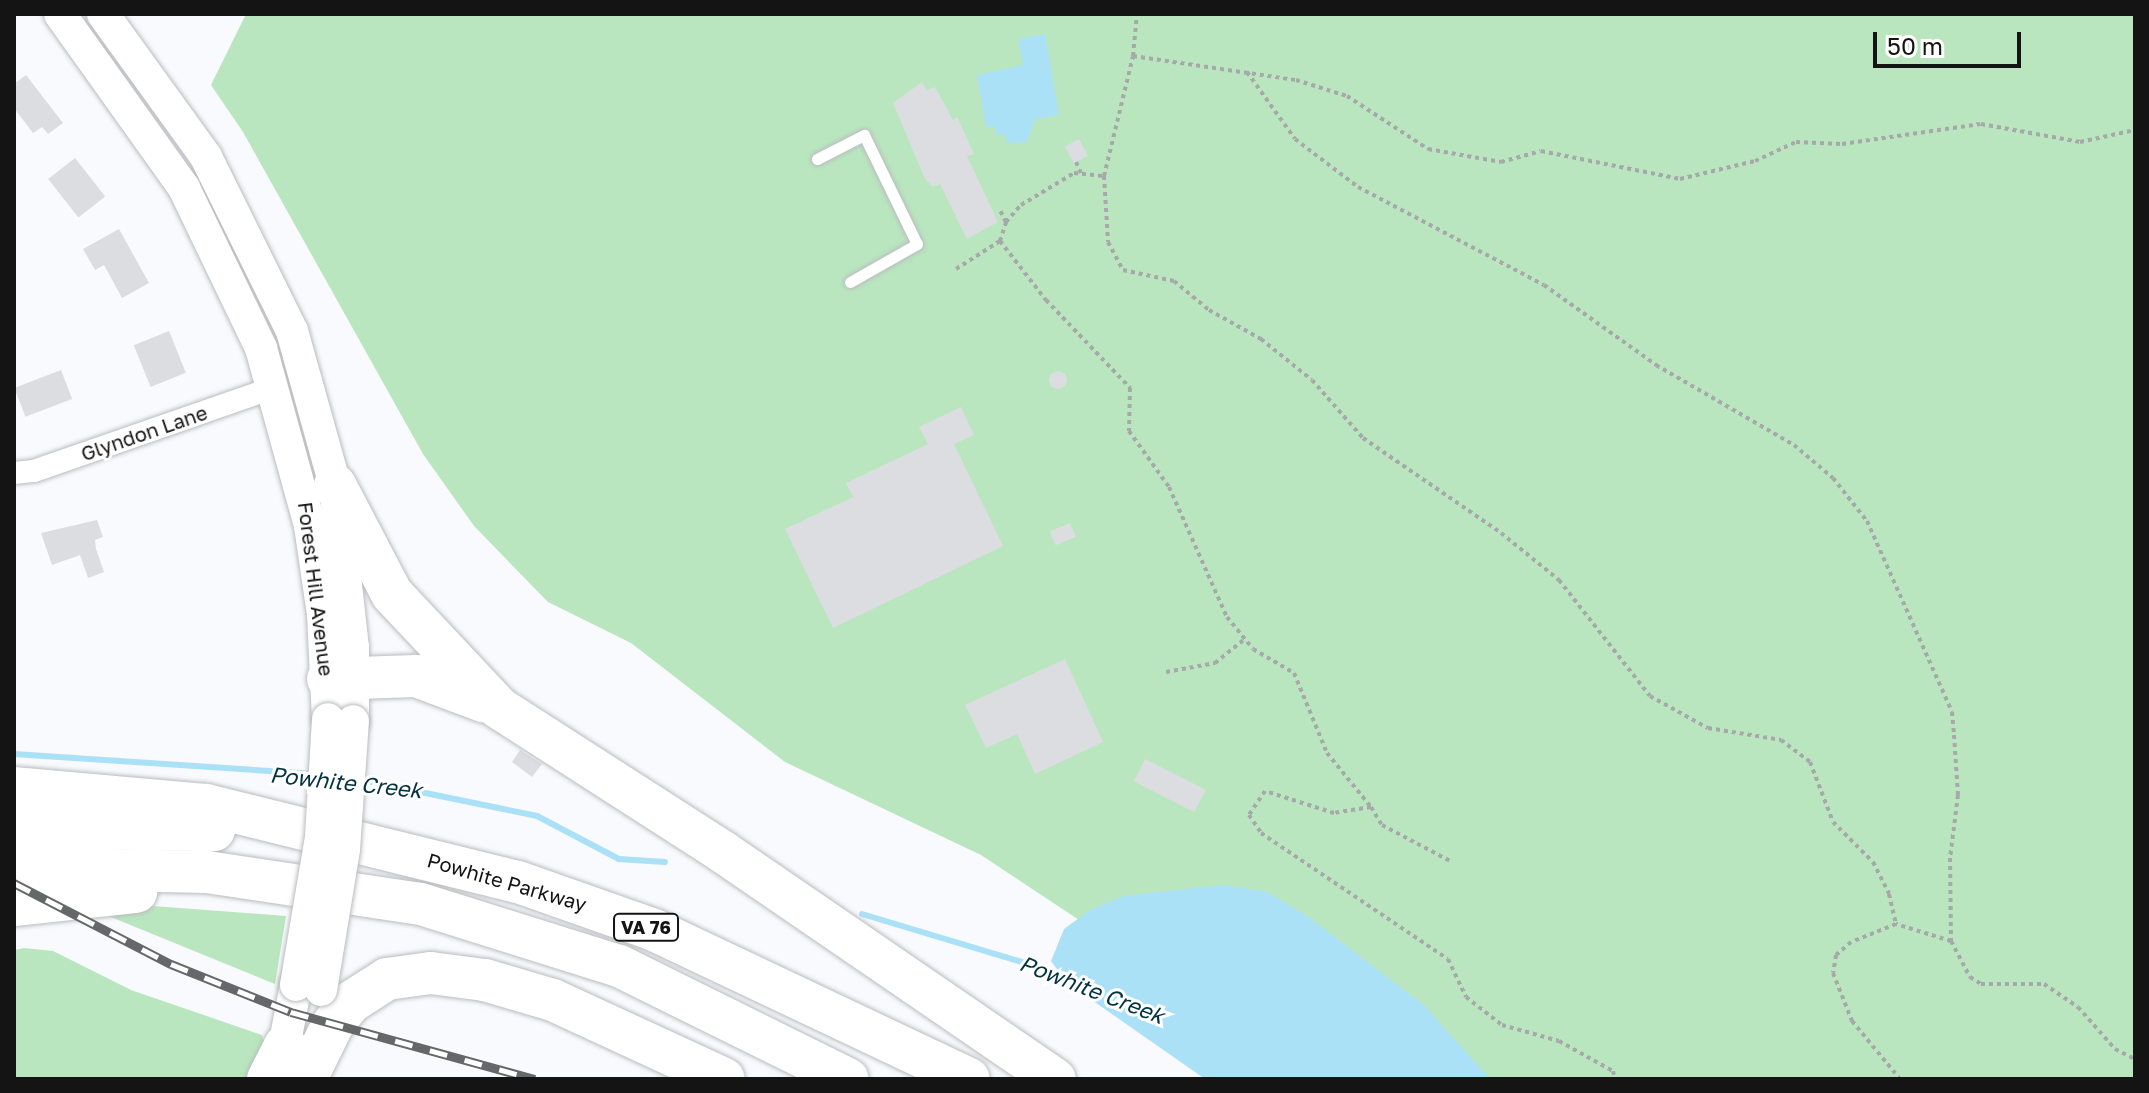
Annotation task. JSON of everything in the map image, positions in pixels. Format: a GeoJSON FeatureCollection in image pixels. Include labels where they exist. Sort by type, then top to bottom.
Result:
{"type":"FeatureCollection","features":[{"type":"Feature","properties":{"kind":"highway"},"geometry":{"type":"LineString","coordinates":[[335,485],[392,594],[499,708]]}},
{"type":"Feature","properties":{"kind":"highway"},"geometry":{"type":"LineString","coordinates":[[341,699],[416,676],[499,708],[723,852],[1055,1079]]}},
{"type":"Feature","properties":{"kind":"highway","name":"Powhite Parkway"},"geometry":{"type":"LineString","coordinates":[[14,788],[171,800],[518,882],[586,904],[969,1079]]}},
{"type":"Feature","properties":{"kind":"highway","name":"VA 76"},"geometry":{"type":"LineString","coordinates":[[14,827],[303,829]]}},
{"type":"Feature","properties":{"kind":"highway","name":"VA 76"},"geometry":{"type":"LineString","coordinates":[[14,868],[207,872],[378,895],[490,921],[619,966],[848,1079]]}},
{"type":"Feature","properties":{"kind":"highway"},"geometry":{"type":"LineString","coordinates":[[14,905],[118,892],[208,896],[359,917],[619,966]]}},
{"type":"Feature","properties":{"kind":"highway"},"geometry":{"type":"LineString","coordinates":[[289,1071],[351,1002],[387,979],[431,973],[485,980],[553,1000],[724,1079]]}},
{"type":"Feature","properties":{"kind":"main road","name":"Forest Hill Avenue"},"geometry":{"type":"LineString","coordinates":[[60,14],[130,105],[218,251],[273,388],[310,526],[341,699]]}},
{"type":"Feature","properties":{"kind":"main road","name":"Forest Hill Avenue"},"geometry":{"type":"LineString","coordinates":[[103,14],[158,86],[214,171],[272,284],[308,376],[335,485],[341,699],[321,837],[308,988],[289,1071]]}},
{"type":"Feature","properties":{"kind":"street","name":"Glyndon Lane"},"geometry":{"type":"LineString","coordinates":[[14,473],[34,471],[273,388]]}},
{"type":"Feature","properties":{"kind":"lane"},"geometry":{"type":"LineString","coordinates":[[130,105],[158,86]]}},
{"type":"Feature","properties":{"kind":"lane"},"geometry":{"type":"LineString","coordinates":[[817,159],[864,135],[917,244],[850,282]]}},
{"type":"Feature","properties":{"kind":"path"},"geometry":{"type":"LineString","coordinates":[[1137,14],[1133,56],[1104,176],[1108,242],[1123,270],[1174,281],[1209,310],[1261,339],[1312,380],[1363,438],[1501,533],[1559,580],[1650,696],[1708,728],[1781,740],[1810,762],[1833,822],[1873,862],[1896,924]]}},
{"type":"Feature","properties":{"kind":"path"},"geometry":{"type":"LineString","coordinates":[[1133,56],[1247,72],[1347,96],[1428,149],[1501,162],[1541,151],[1680,179],[1755,161],[1796,142],[1842,144],[1981,124],[2080,142],[2135,130]]}},
{"type":"Feature","properties":{"kind":"path"},"geometry":{"type":"LineString","coordinates":[[1247,72],[1295,139],[1358,187],[1544,285],[1645,358],[1794,445],[1833,478],[1886,555],[1930,672],[1952,712],[1958,795],[1949,871],[1951,941],[1970,977],[1981,984],[2044,984],[2078,1007],[2115,1049],[2135,1059]]}},
{"type":"Feature","properties":{"kind":"path"},"geometry":{"type":"LineString","coordinates":[[1076,162],[1081,173]]}},
{"type":"Feature","properties":{"kind":"path"},"geometry":{"type":"LineString","coordinates":[[956,269],[1000,241],[1006,222],[1021,205],[1081,173],[1104,176]]}},
{"type":"Feature","properties":{"kind":"path"},"geometry":{"type":"LineString","coordinates":[[1000,210],[1006,222]]}},
{"type":"Feature","properties":{"kind":"path"},"geometry":{"type":"LineString","coordinates":[[1000,241],[1046,300],[1130,388],[1133,439],[1169,487],[1227,617],[1243,640],[1294,673],[1327,753],[1382,825],[1450,861]]}},
{"type":"Feature","properties":{"kind":"path"},"geometry":{"type":"LineString","coordinates":[[1166,672],[1215,663],[1243,640]]}},
{"type":"Feature","properties":{"kind":"path"},"geometry":{"type":"LineString","coordinates":[[1371,807],[1334,813],[1272,789],[1265,791],[1249,815],[1261,833],[1448,959],[1466,997],[1502,1025],[1559,1041],[1613,1071],[1615,1079]]}},
{"type":"Feature","properties":{"kind":"path"},"geometry":{"type":"LineString","coordinates":[[1900,1079],[1852,1021],[1833,973],[1836,955],[1851,942],[1896,924],[1951,941]]}},
{"type":"Feature","properties":{"kind":"green space"},"geometry":{"type":"Polygon","coordinates":[[[246,14],[2135,14],[2135,1079],[1371,1079],[1191,994],[981,855],[785,762],[631,643],[548,602],[474,526],[423,454],[243,132],[211,85],[246,14]]]}},
{"type":"Feature","properties":{"kind":"green space"},"geometry":{"type":"Polygon","coordinates":[[[140,905],[286,916],[275,984],[101,913],[140,905]]]}},
{"type":"Feature","properties":{"kind":"green space"},"geometry":{"type":"Polygon","coordinates":[[[14,950],[53,951],[131,990],[262,1035],[266,1050],[255,1079],[14,1079],[14,950]]]}},
{"type":"Feature","properties":{"kind":"water"},"geometry":{"type":"Polygon","coordinates":[[[1045,34],[1059,115],[1035,119],[1027,142],[1007,143],[1005,134],[997,135],[995,127],[986,126],[977,75],[1023,65],[1018,39],[1045,34]]]}},
{"type":"Feature","properties":{"kind":"water"},"geometry":{"type":"Polygon","coordinates":[[[1223,885],[1267,892],[1306,915],[1425,1006],[1490,1079],[1205,1079],[1066,982],[1051,961],[1064,929],[1090,910],[1123,896],[1223,885]]]}},
{"type":"Feature","properties":{"kind":"building"},"geometry":{"type":"Polygon","coordinates":[[[26,75],[63,123],[48,134],[42,127],[33,133],[14,108],[14,84],[26,75]]]}},
{"type":"Feature","properties":{"kind":"building"},"geometry":{"type":"Polygon","coordinates":[[[922,82],[927,90],[935,87],[953,120],[957,117],[974,154],[967,156],[998,222],[967,239],[940,184],[933,187],[925,179],[893,103],[922,82]]]}},
{"type":"Feature","properties":{"kind":"building"},"geometry":{"type":"Polygon","coordinates":[[[1079,139],[1088,156],[1074,163],[1065,147],[1079,139]]]}},
{"type":"Feature","properties":{"kind":"building"},"geometry":{"type":"Polygon","coordinates":[[[75,158],[105,197],[78,218],[48,179],[75,158]]]}},
{"type":"Feature","properties":{"kind":"building"},"geometry":{"type":"Polygon","coordinates":[[[119,229],[149,283],[122,298],[104,265],[95,270],[83,249],[119,229]]]}},
{"type":"Feature","properties":{"kind":"building"},"geometry":{"type":"Polygon","coordinates":[[[169,331],[186,373],[151,387],[134,345],[169,331]]]}},
{"type":"Feature","properties":{"kind":"building"},"geometry":{"type":"Polygon","coordinates":[[[61,370],[72,399],[25,417],[14,388],[61,370]]]}},
{"type":"Feature","properties":{"kind":"building"},"geometry":{"type":"Polygon","coordinates":[[[1058,371],[1067,380],[1058,389],[1049,380],[1058,371]]]}},
{"type":"Feature","properties":{"kind":"building"},"geometry":{"type":"Polygon","coordinates":[[[961,407],[974,435],[954,444],[1003,546],[833,628],[785,529],[853,497],[846,483],[928,444],[919,427],[961,407]]]}},
{"type":"Feature","properties":{"kind":"building"},"geometry":{"type":"Polygon","coordinates":[[[97,520],[103,537],[95,540],[96,549],[104,572],[88,578],[80,555],[52,565],[41,533],[97,520]]]}},
{"type":"Feature","properties":{"kind":"building"},"geometry":{"type":"Polygon","coordinates":[[[1070,523],[1076,537],[1056,545],[1050,532],[1070,523]]]}},
{"type":"Feature","properties":{"kind":"building"},"geometry":{"type":"Polygon","coordinates":[[[1065,659],[1103,742],[1035,774],[1017,734],[986,748],[965,705],[1065,659]]]}},
{"type":"Feature","properties":{"kind":"building"},"geometry":{"type":"Polygon","coordinates":[[[520,750],[542,764],[532,777],[512,762],[520,750]]]}},
{"type":"Feature","properties":{"kind":"building"},"geometry":{"type":"Polygon","coordinates":[[[1145,759],[1206,790],[1194,812],[1134,781],[1145,759]]]}},
{"type":"Feature","properties":{"kind":"waterway","name":"Powhite Creek"},"geometry":{"type":"LineString","coordinates":[[14,754],[314,774]]}},
{"type":"Feature","properties":{"kind":"waterway","name":"Powhite Creek"},"geometry":{"type":"LineString","coordinates":[[357,779],[537,816],[619,859],[665,862]]}},
{"type":"Feature","properties":{"kind":"waterway","name":"Powhite Creek"},"geometry":{"type":"LineString","coordinates":[[862,914],[1065,975]]}},
{"type":"Feature","properties":{"kind":"railway"},"geometry":{"type":"LineString","coordinates":[[14,883],[171,964],[291,1012],[535,1079]]}}]}
